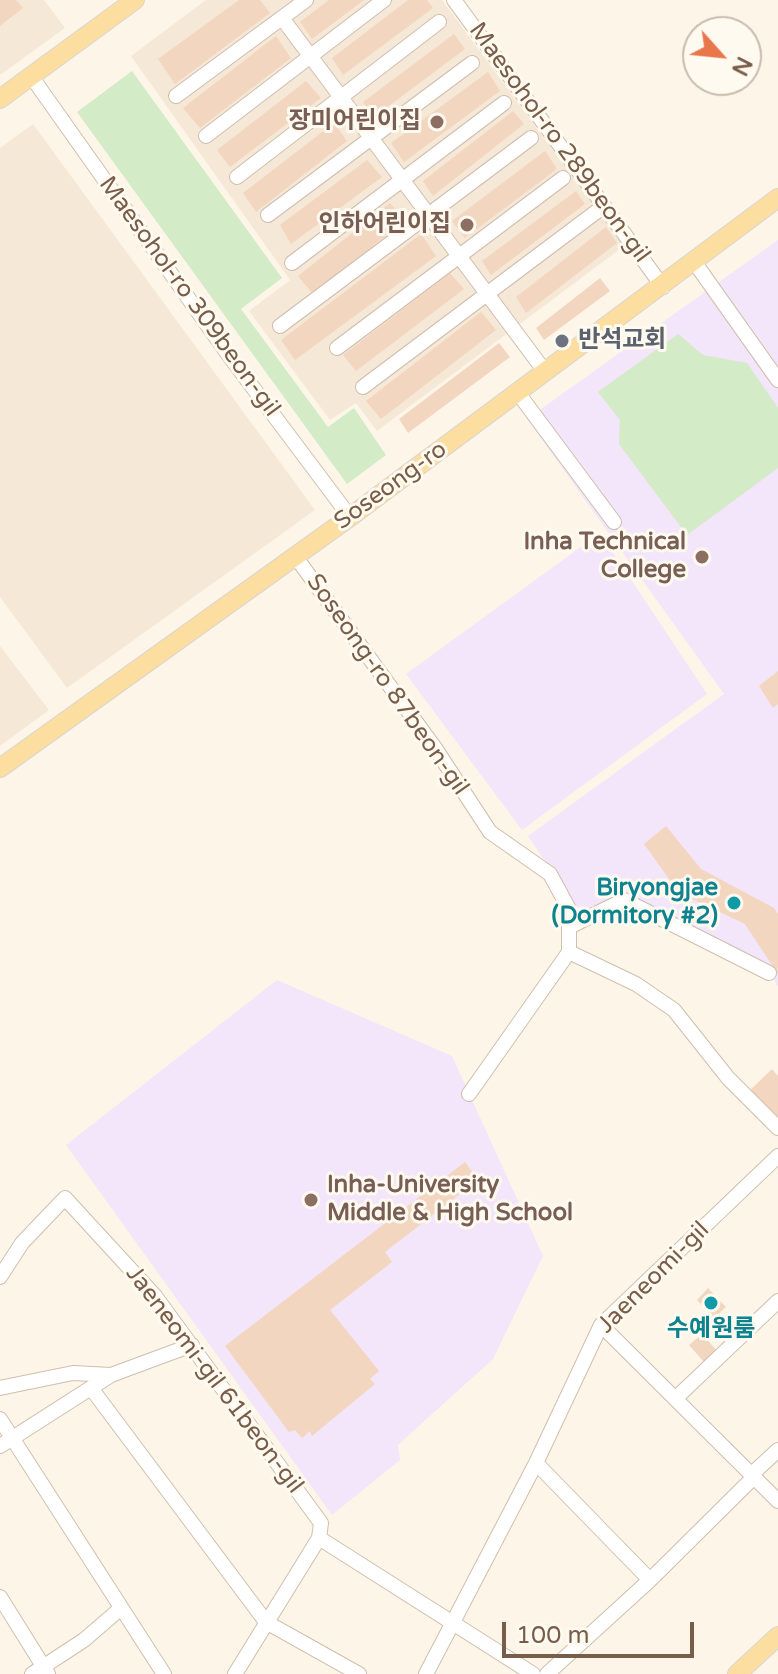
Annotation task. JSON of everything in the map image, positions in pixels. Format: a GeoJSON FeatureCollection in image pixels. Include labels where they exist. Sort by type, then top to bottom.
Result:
{"type":"FeatureCollection","features":[{"type":"Feature","properties":{"kind":"main road"},"geometry":{"type":"LineString","coordinates":[[0,99],[135,0]]}},
{"type":"Feature","properties":{"kind":"main road","name":"Soseong-ro"},"geometry":{"type":"LineString","coordinates":[[0,768],[350,517],[663,287],[778,198]]}},
{"type":"Feature","properties":{"kind":"main road"},"geometry":{"type":"LineString","coordinates":[[737,1674],[778,1636]]}},
{"type":"Feature","properties":{"kind":"street"},"geometry":{"type":"LineString","coordinates":[[176,96],[306,0]]}},
{"type":"Feature","properties":{"kind":"street"},"geometry":{"type":"LineString","coordinates":[[206,136],[384,0]]}},
{"type":"Feature","properties":{"kind":"street","name":"Maesohol-ro 289beon-gil"},"geometry":{"type":"LineString","coordinates":[[454,0],[663,287]]}},
{"type":"Feature","properties":{"kind":"street"},"geometry":{"type":"LineString","coordinates":[[282,18],[546,373]]}},
{"type":"Feature","properties":{"kind":"street"},"geometry":{"type":"LineString","coordinates":[[237,177],[439,22]]}},
{"type":"Feature","properties":{"kind":"street"},"geometry":{"type":"LineString","coordinates":[[268,215],[472,63]]}},
{"type":"Feature","properties":{"kind":"street","name":"Maesohol-ro 309beon-gil"},"geometry":{"type":"LineString","coordinates":[[31,76],[230,357],[350,517]]}},
{"type":"Feature","properties":{"kind":"street"},"geometry":{"type":"LineString","coordinates":[[292,263],[504,103]]}},
{"type":"Feature","properties":{"kind":"street"},"geometry":{"type":"LineString","coordinates":[[280,326],[531,138]]}},
{"type":"Feature","properties":{"kind":"street"},"geometry":{"type":"LineString","coordinates":[[337,348],[563,178]]}},
{"type":"Feature","properties":{"kind":"street"},"geometry":{"type":"LineString","coordinates":[[363,387],[604,206]]}},
{"type":"Feature","properties":{"kind":"street"},"geometry":{"type":"LineString","coordinates":[[695,263],[778,380]]}},
{"type":"Feature","properties":{"kind":"street"},"geometry":{"type":"LineString","coordinates":[[518,393],[614,522]]}},
{"type":"Feature","properties":{"kind":"street","name":"Soseong-ro 87beon-gil"},"geometry":{"type":"LineString","coordinates":[[295,556],[435,748],[477,814],[504,845],[550,874],[569,909],[571,926]]}},
{"type":"Feature","properties":{"kind":"street"},"geometry":{"type":"LineString","coordinates":[[469,1094],[569,952],[571,926],[624,900]]}},
{"type":"Feature","properties":{"kind":"street"},"geometry":{"type":"LineString","coordinates":[[624,900],[706,941],[769,973],[690,934],[624,900]]}},
{"type":"Feature","properties":{"kind":"street"},"geometry":{"type":"LineString","coordinates":[[569,952],[636,984],[674,1010],[728,1078],[778,1128]]}},
{"type":"Feature","properties":{"kind":"street","name":"Jaeneomi-gil"},"geometry":{"type":"LineString","coordinates":[[426,1674],[536,1463],[601,1325],[778,1156]]}},
{"type":"Feature","properties":{"kind":"street","name":"Jaeneomi-gil 61beon-gil"},"geometry":{"type":"LineString","coordinates":[[0,1277],[22,1243],[65,1198],[155,1296],[192,1345],[321,1523],[319,1538]]}},
{"type":"Feature","properties":{"kind":"street"},"geometry":{"type":"LineString","coordinates":[[676,1398],[778,1301]]}},
{"type":"Feature","properties":{"kind":"street"},"geometry":{"type":"LineString","coordinates":[[601,1325],[778,1501]]}},
{"type":"Feature","properties":{"kind":"street"},"geometry":{"type":"LineString","coordinates":[[0,1446],[111,1375],[192,1345]]}},
{"type":"Feature","properties":{"kind":"street"},"geometry":{"type":"LineString","coordinates":[[0,1388],[73,1373],[111,1375]]}},
{"type":"Feature","properties":{"kind":"street"},"geometry":{"type":"LineString","coordinates":[[91,1388],[266,1622],[359,1674]]}},
{"type":"Feature","properties":{"kind":"street"},"geometry":{"type":"LineString","coordinates":[[0,1419],[164,1674]]}},
{"type":"Feature","properties":{"kind":"street"},"geometry":{"type":"LineString","coordinates":[[547,1674],[650,1580],[778,1450]]}},
{"type":"Feature","properties":{"kind":"street"},"geometry":{"type":"LineString","coordinates":[[536,1463],[650,1580]]}},
{"type":"Feature","properties":{"kind":"street"},"geometry":{"type":"LineString","coordinates":[[235,1674],[319,1538],[533,1674]]}},
{"type":"Feature","properties":{"kind":"street"},"geometry":{"type":"LineString","coordinates":[[0,1597],[41,1672],[120,1609]]}},
{"type":"Feature","properties":{"kind":"shaded area"},"geometry":{"type":"Polygon","coordinates":[[[0,0],[44,0],[65,28],[0,75],[0,0]]]}},
{"type":"Feature","properties":{"kind":"shaded area"},"geometry":{"type":"Polygon","coordinates":[[[206,0],[442,0],[624,246],[377,431],[356,403],[330,420],[249,311],[290,280],[131,56],[206,0]]]}},
{"type":"Feature","properties":{"kind":"shaded area"},"geometry":{"type":"Polygon","coordinates":[[[33,124],[315,510],[67,688],[0,597],[0,148],[33,124]]]}},
{"type":"Feature","properties":{"kind":"shaded area","name":"Inha Technical College"},"geometry":{"type":"Polygon","coordinates":[[[778,240],[777,986],[770,970],[626,895],[577,916],[568,895],[528,836],[724,694],[527,419],[778,240]]]}},
{"type":"Feature","properties":{"kind":"shaded area"},"geometry":{"type":"Polygon","coordinates":[[[600,533],[707,694],[522,830],[406,674],[600,533]]]}},
{"type":"Feature","properties":{"kind":"shaded area"},"geometry":{"type":"Polygon","coordinates":[[[0,646],[49,710],[0,746],[0,646]]]}},
{"type":"Feature","properties":{"kind":"shaded area","name":"Inha-University Middle & High School"},"geometry":{"type":"Polygon","coordinates":[[[277,980],[452,1056],[543,1256],[493,1359],[398,1445],[400,1460],[332,1515],[66,1145],[277,980]]]}},
{"type":"Feature","properties":{"kind":"green space"},"geometry":{"type":"Polygon","coordinates":[[[132,71],[282,278],[241,309],[328,427],[354,408],[386,455],[347,484],[77,112],[132,71]]]}},
{"type":"Feature","properties":{"kind":"green space"},"geometry":{"type":"Polygon","coordinates":[[[678,334],[703,355],[747,363],[778,408],[778,468],[687,535],[619,444],[620,420],[598,392],[678,334]]]}},
{"type":"Feature","properties":{"kind":"building"},"geometry":{"type":"Polygon","coordinates":[[[0,0],[16,0],[23,8],[0,26],[0,0]]]}},
{"type":"Feature","properties":{"kind":"building"},"geometry":{"type":"Polygon","coordinates":[[[239,0],[260,0],[270,13],[175,84],[158,59],[239,0]]]}},
{"type":"Feature","properties":{"kind":"building"},"geometry":{"type":"Polygon","coordinates":[[[329,0],[364,0],[312,39],[300,22],[329,0]]]}},
{"type":"Feature","properties":{"kind":"building"},"geometry":{"type":"Polygon","coordinates":[[[408,0],[427,0],[433,8],[343,75],[332,58],[408,0]]]}},
{"type":"Feature","properties":{"kind":"building"},"geometry":{"type":"Polygon","coordinates":[[[454,34],[465,49],[374,117],[363,102],[454,34]]]}},
{"type":"Feature","properties":{"kind":"building"},"geometry":{"type":"Polygon","coordinates":[[[276,36],[291,58],[200,128],[183,108],[276,36]]]}},
{"type":"Feature","properties":{"kind":"building"},"geometry":{"type":"Polygon","coordinates":[[[488,72],[500,91],[404,162],[391,143],[488,72]]]}},
{"type":"Feature","properties":{"kind":"building"},"geometry":{"type":"Polygon","coordinates":[[[306,81],[321,98],[230,167],[217,150],[306,81]]]}},
{"type":"Feature","properties":{"kind":"building"},"geometry":{"type":"Polygon","coordinates":[[[513,111],[524,124],[433,196],[423,181],[513,111]]]}},
{"type":"Feature","properties":{"kind":"building"},"geometry":{"type":"Polygon","coordinates":[[[334,123],[347,141],[256,212],[243,193],[334,123]]]}},
{"type":"Feature","properties":{"kind":"building"},"geometry":{"type":"Polygon","coordinates":[[[545,151],[557,169],[465,238],[452,221],[545,151]]]}},
{"type":"Feature","properties":{"kind":"building"},"geometry":{"type":"Polygon","coordinates":[[[367,160],[382,177],[291,244],[280,225],[367,160]]]}},
{"type":"Feature","properties":{"kind":"building"},"geometry":{"type":"Polygon","coordinates":[[[576,191],[585,204],[491,275],[482,261],[576,191]]]}},
{"type":"Feature","properties":{"kind":"building"},"geometry":{"type":"Polygon","coordinates":[[[390,203],[405,220],[313,294],[298,276],[390,203]]]}},
{"type":"Feature","properties":{"kind":"building"},"geometry":{"type":"Polygon","coordinates":[[[606,227],[617,243],[526,313],[516,297],[606,227]]]}},
{"type":"Feature","properties":{"kind":"building"},"geometry":{"type":"Polygon","coordinates":[[[421,234],[436,256],[295,360],[281,340],[421,234]]]}},
{"type":"Feature","properties":{"kind":"building"},"geometry":{"type":"Polygon","coordinates":[[[450,273],[464,289],[356,371],[343,355],[450,273]]]}},
{"type":"Feature","properties":{"kind":"building"},"geometry":{"type":"Polygon","coordinates":[[[600,278],[610,291],[544,340],[536,328],[600,278]]]}},
{"type":"Feature","properties":{"kind":"building"},"geometry":{"type":"Polygon","coordinates":[[[481,312],[496,330],[381,419],[366,401],[481,312]]]}},
{"type":"Feature","properties":{"kind":"building"},"geometry":{"type":"Polygon","coordinates":[[[499,343],[510,357],[408,433],[399,419],[499,343]]]}},
{"type":"Feature","properties":{"kind":"building"},"geometry":{"type":"Polygon","coordinates":[[[778,671],[778,704],[773,708],[759,686],[778,671]]]}},
{"type":"Feature","properties":{"kind":"building","name":"Biryongjae (Dormitory #2)"},"geometry":{"type":"Polygon","coordinates":[[[666,826],[701,869],[774,908],[778,914],[778,974],[745,924],[686,896],[672,883],[644,844],[666,826]]]}},
{"type":"Feature","properties":{"kind":"building"},"geometry":{"type":"Polygon","coordinates":[[[772,1069],[778,1076],[778,1128],[745,1095],[772,1069]]]}},
{"type":"Feature","properties":{"kind":"building"},"geometry":{"type":"Polygon","coordinates":[[[465,1162],[478,1180],[385,1252],[392,1262],[330,1310],[379,1371],[370,1379],[375,1384],[312,1436],[310,1431],[302,1438],[295,1430],[289,1432],[225,1346],[465,1162]]]}},
{"type":"Feature","properties":{"kind":"building","name":"수예원룸"},"geometry":{"type":"Polygon","coordinates":[[[708,1288],[726,1307],[714,1318],[697,1300],[708,1288]]]}},
{"type":"Feature","properties":{"kind":"building"},"geometry":{"type":"Polygon","coordinates":[[[702,1334],[717,1351],[704,1362],[689,1345],[702,1334]]]}},
{"type":"Feature","properties":{"kind":"place","name":"장미어린이집"},"geometry":{"type":"Point","coordinates":[437,122]}},
{"type":"Feature","properties":{"kind":"place","name":"인하어린이집"},"geometry":{"type":"Point","coordinates":[467,225]}},
{"type":"Feature","properties":{"kind":"place","name":"반석교회"},"geometry":{"type":"Point","coordinates":[562,341]}},
{"type":"Feature","properties":{"kind":"place","name":"Inha Technical College"},"geometry":{"type":"Point","coordinates":[702,557]}},
{"type":"Feature","properties":{"kind":"place","name":"Biryongjae (Dormitory #2)"},"geometry":{"type":"Point","coordinates":[734,903]}},
{"type":"Feature","properties":{"kind":"place","name":"Inha-University Middle & High School"},"geometry":{"type":"Point","coordinates":[311,1200]}},
{"type":"Feature","properties":{"kind":"place","name":"수예원룸"},"geometry":{"type":"Point","coordinates":[711,1303]}}]}
